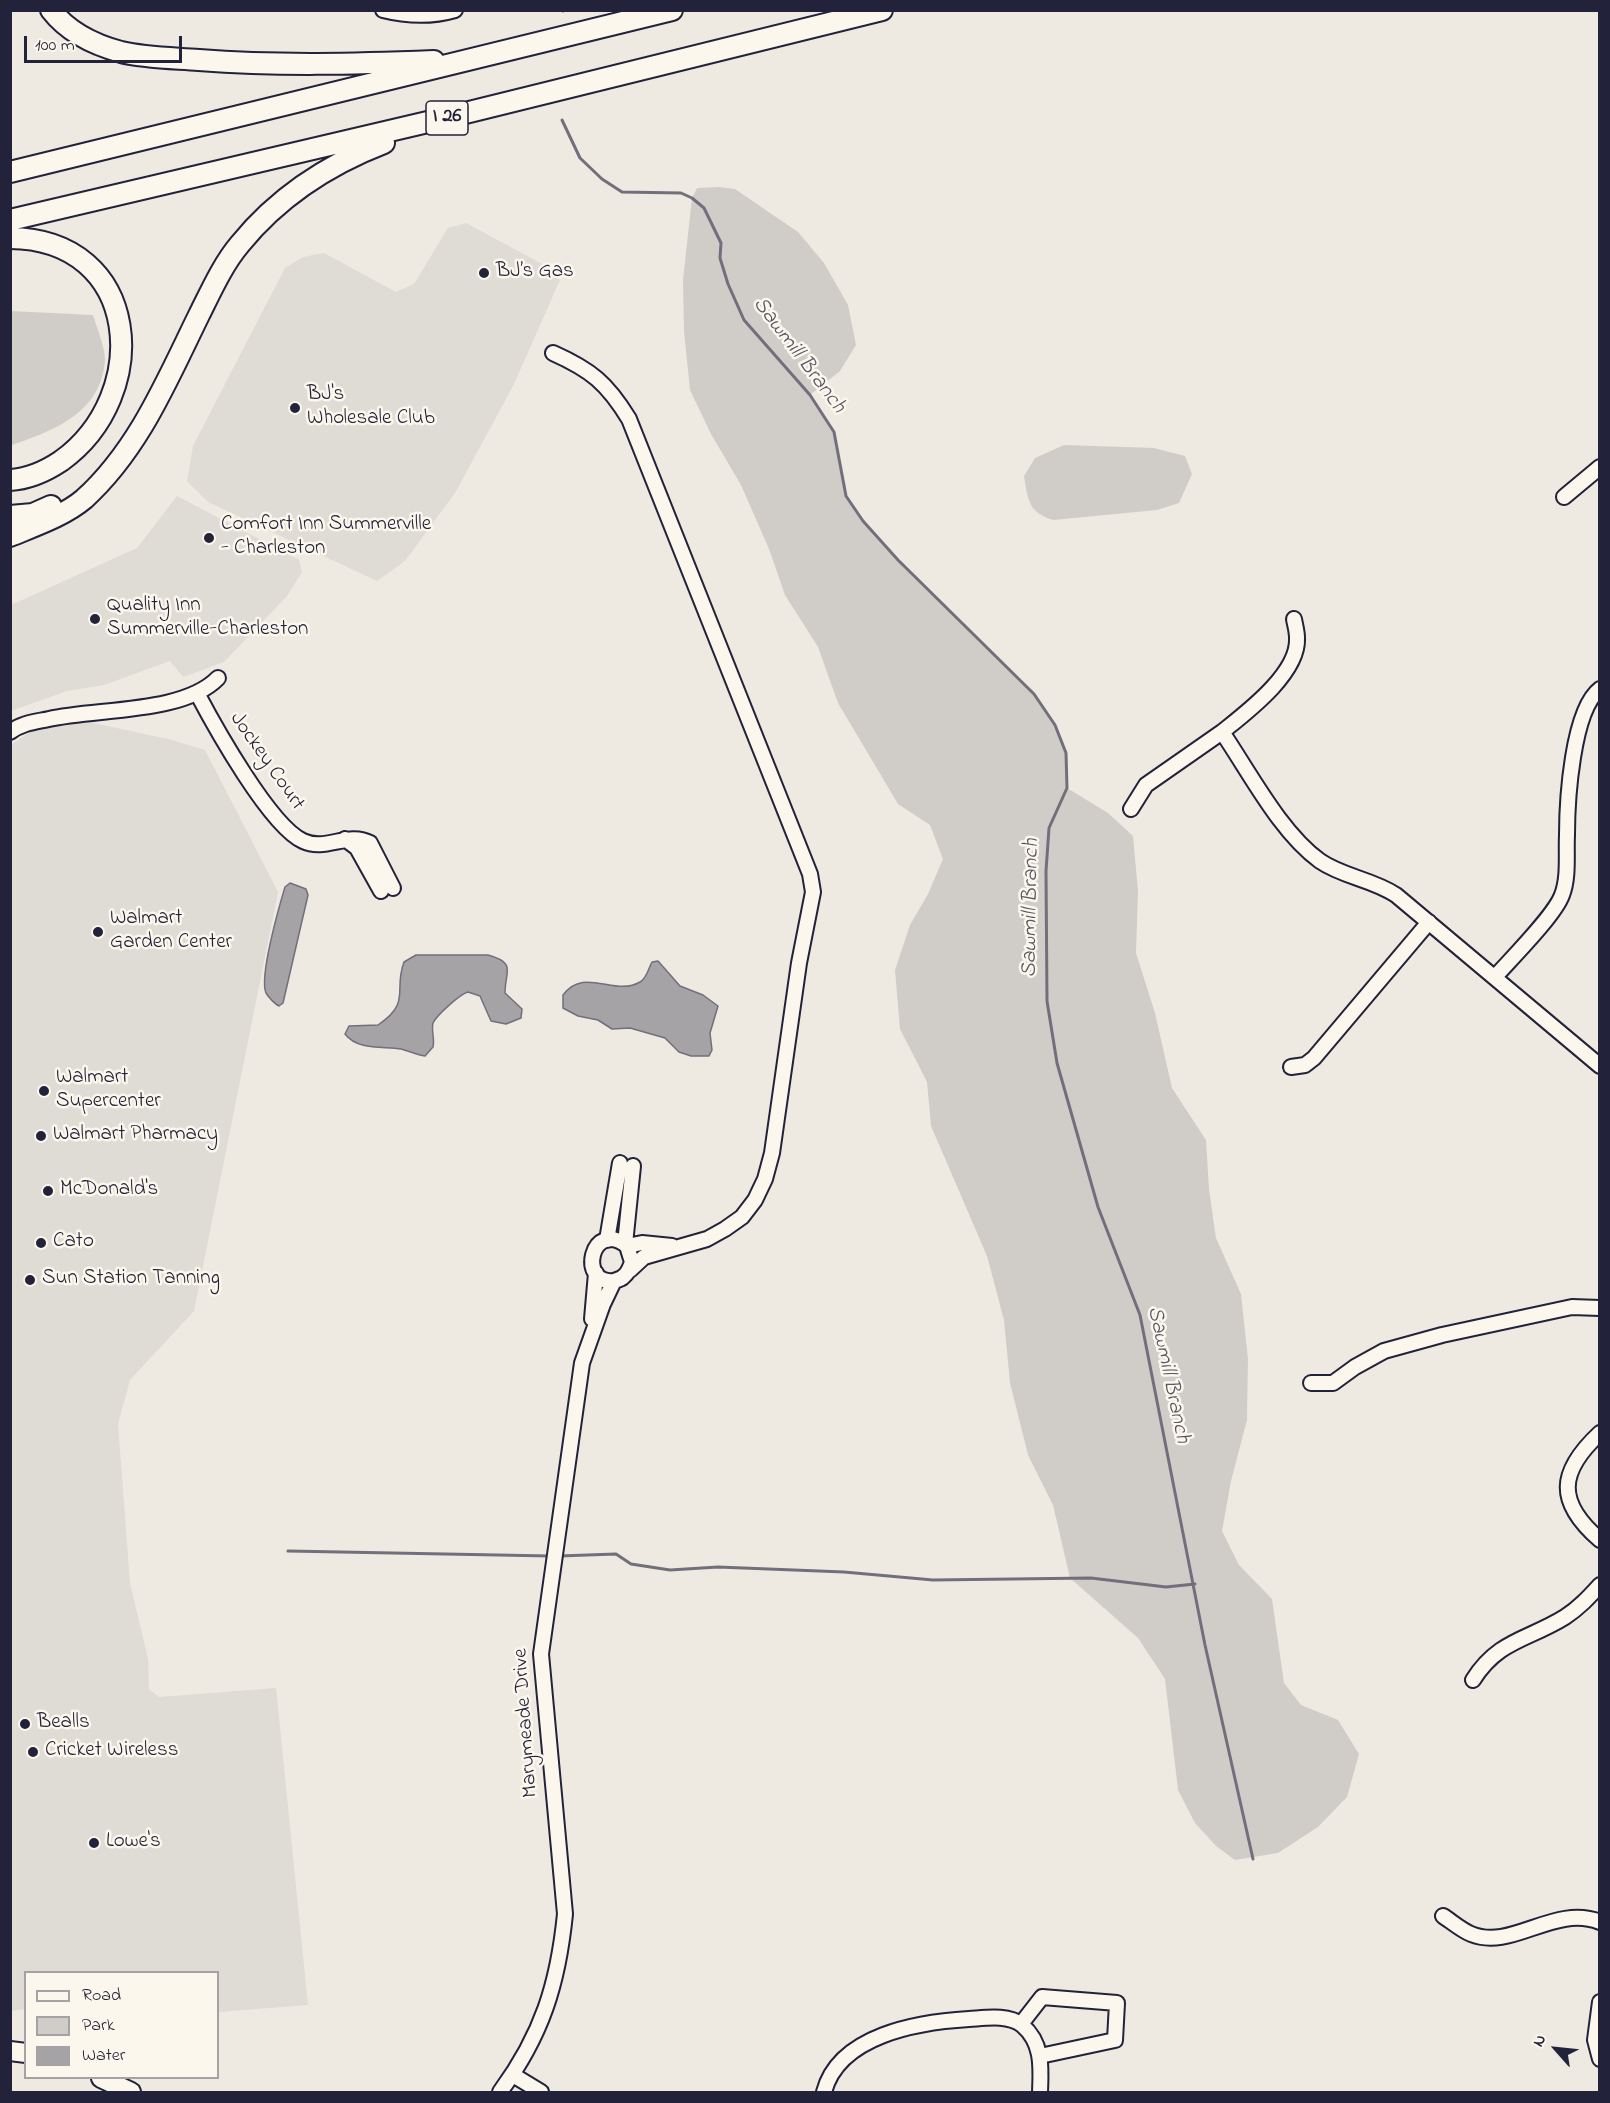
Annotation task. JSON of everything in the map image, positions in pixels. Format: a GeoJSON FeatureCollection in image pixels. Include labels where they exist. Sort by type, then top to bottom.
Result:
{"type":"FeatureCollection","features":[{"type":"Feature","properties":{"kind":"highway"},"geometry":{"type":"LineString","coordinates":[[51,10],[59,20],[84,38],[122,52],[224,62],[300,64],[478,59]]}},
{"type":"Feature","properties":{"kind":"highway","name":"I 26"},"geometry":{"type":"LineString","coordinates":[[10,171],[672,10]]}},
{"type":"Feature","properties":{"kind":"highway","name":"I 26"},"geometry":{"type":"LineString","coordinates":[[10,220],[449,117],[882,10]]}},
{"type":"Feature","properties":{"kind":"highway"},"geometry":{"type":"LineString","coordinates":[[10,536],[47,520],[82,500],[118,462],[142,429],[211,291],[233,254],[274,207],[305,181],[346,158],[449,117]]}},
{"type":"Feature","properties":{"kind":"highway"},"geometry":{"type":"LineString","coordinates":[[10,238],[55,246],[77,256],[98,275],[114,297],[121,325],[122,358],[115,392],[99,424],[73,452],[46,471],[10,480]]}},
{"type":"Feature","properties":{"kind":"highway"},"geometry":{"type":"LineString","coordinates":[[10,516],[33,513],[70,498],[118,462]]}},
{"type":"Feature","properties":{"kind":"main road"},"geometry":{"type":"LineString","coordinates":[[102,2079],[131,2092]]}},
{"type":"Feature","properties":{"kind":"street"},"geometry":{"type":"LineString","coordinates":[[383,10],[400,14],[438,15],[455,10]]}},
{"type":"Feature","properties":{"kind":"street"},"geometry":{"type":"LineString","coordinates":[[553,353],[585,368],[601,380],[615,395],[629,419],[810,874],[813,892],[799,963],[772,1153],[765,1179],[755,1200],[742,1217],[707,1239],[644,1257],[626,1274],[608,1280],[596,1273],[591,1264],[592,1255],[595,1248],[607,1240],[627,1164],[626,1245],[632,1262],[626,1274]]}},
{"type":"Feature","properties":{"kind":"street"},"geometry":{"type":"LineString","coordinates":[[1564,497],[1599,467]]}},
{"type":"Feature","properties":{"kind":"street"},"geometry":{"type":"LineString","coordinates":[[1131,809],[1146,784],[1222,732],[1263,699],[1283,674],[1298,639],[1294,619]]}},
{"type":"Feature","properties":{"kind":"street"},"geometry":{"type":"LineString","coordinates":[[10,732],[19,725],[56,717],[162,703],[197,693],[218,678]]}},
{"type":"Feature","properties":{"kind":"street"},"geometry":{"type":"LineString","coordinates":[[1495,977],[1555,908],[1563,892],[1567,817],[1577,734],[1590,700],[1599,689]]}},
{"type":"Feature","properties":{"kind":"street","name":"Jockey Court"},"geometry":{"type":"LineString","coordinates":[[197,693],[237,763],[288,831],[303,841],[316,845],[345,839],[363,840],[370,843],[387,890]]}},
{"type":"Feature","properties":{"kind":"street"},"geometry":{"type":"LineString","coordinates":[[1222,732],[1294,837],[1309,852],[1338,871],[1385,888],[1430,922],[1599,1066]]}},
{"type":"Feature","properties":{"kind":"street"},"geometry":{"type":"LineString","coordinates":[[1291,1067],[1305,1065],[1314,1058],[1430,922]]}},
{"type":"Feature","properties":{"kind":"street"},"geometry":{"type":"LineString","coordinates":[[607,1240],[626,1245],[642,1243],[666,1247],[683,1245]]}},
{"type":"Feature","properties":{"kind":"street","name":"Marymeade Drive"},"geometry":{"type":"LineString","coordinates":[[590,1340],[596,1273]]}},
{"type":"Feature","properties":{"kind":"street","name":"Marymeade Drive"},"geometry":{"type":"LineString","coordinates":[[500,2092],[523,2061],[544,2018],[554,1988],[561,1949],[565,1914],[541,1654],[576,1392],[582,1363],[614,1281],[626,1274]]}},
{"type":"Feature","properties":{"kind":"street"},"geometry":{"type":"LineString","coordinates":[[1311,1383],[1333,1383],[1355,1366],[1384,1351],[1442,1335],[1572,1307],[1599,1308]]}},
{"type":"Feature","properties":{"kind":"street"},"geometry":{"type":"LineString","coordinates":[[1599,1433],[1576,1457],[1567,1484],[1568,1497],[1574,1513],[1599,1540]]}},
{"type":"Feature","properties":{"kind":"street"},"geometry":{"type":"LineString","coordinates":[[1473,1680],[1484,1662],[1497,1650],[1562,1618],[1579,1607],[1599,1585]]}},
{"type":"Feature","properties":{"kind":"street"},"geometry":{"type":"LineString","coordinates":[[1443,1916],[1471,1934],[1497,1938],[1558,1919],[1589,1918],[1599,1922]]}},
{"type":"Feature","properties":{"kind":"street"},"geometry":{"type":"LineString","coordinates":[[1021,2024],[1042,1997],[1117,2003],[1115,2040],[1040,2056]]}},
{"type":"Feature","properties":{"kind":"street"},"geometry":{"type":"LineString","coordinates":[[1599,2002],[1595,2040],[1599,2059]]}},
{"type":"Feature","properties":{"kind":"street"},"geometry":{"type":"LineString","coordinates":[[824,2092],[833,2069],[877,2037],[927,2021],[1005,2018],[1021,2024],[1039,2048],[1040,2092]]}},
{"type":"Feature","properties":{"kind":"street"},"geometry":{"type":"LineString","coordinates":[[513,2075],[541,2092]]}},
{"type":"Feature","properties":{"kind":"shaded area"},"geometry":{"type":"Polygon","coordinates":[[[466,223],[546,266],[560,280],[513,386],[455,493],[405,561],[377,581],[208,502],[187,481],[193,446],[285,268],[303,257],[324,253],[396,292],[414,284],[448,228],[466,223]]]}},
{"type":"Feature","properties":{"kind":"shaded area"},"geometry":{"type":"Polygon","coordinates":[[[177,496],[299,560],[302,572],[287,596],[224,662],[183,677],[170,661],[104,685],[67,691],[11,711],[11,605],[137,548],[177,496]]]}},
{"type":"Feature","properties":{"kind":"shaded area"},"geometry":{"type":"Polygon","coordinates":[[[70,718],[168,739],[205,750],[278,892],[194,1311],[130,1380],[118,1424],[130,1583],[148,1659],[149,1689],[159,1697],[276,1688],[308,2005],[219,2012],[219,1971],[24,1971],[24,2009],[11,2011],[10,746],[38,726],[70,718]]]}},
{"type":"Feature","properties":{"kind":"green space"},"geometry":{"type":"Polygon","coordinates":[[[697,188],[735,189],[798,232],[824,263],[848,305],[856,345],[840,371],[810,395],[834,432],[846,497],[863,521],[898,560],[1034,694],[1055,725],[1066,753],[1067,788],[1108,813],[1133,836],[1138,891],[1136,953],[1155,1013],[1172,1088],[1206,1140],[1209,1189],[1216,1238],[1241,1294],[1248,1359],[1247,1420],[1231,1481],[1222,1531],[1239,1565],[1272,1599],[1284,1683],[1301,1705],[1338,1720],[1359,1754],[1347,1797],[1318,1827],[1278,1853],[1235,1860],[1216,1846],[1195,1823],[1178,1790],[1165,1679],[1138,1638],[1070,1578],[1053,1505],[1028,1455],[1010,1383],[1004,1320],[987,1256],[931,1126],[927,1082],[900,1029],[895,970],[910,925],[928,894],[943,859],[930,825],[898,804],[838,703],[818,647],[785,595],[769,549],[741,485],[711,434],[690,390],[684,331],[683,280],[692,198],[697,188]]]}},
{"type":"Feature","properties":{"kind":"green space"},"geometry":{"type":"Polygon","coordinates":[[[10,311],[93,315],[105,355],[102,378],[95,394],[85,406],[73,417],[59,425],[12,445],[10,311]]]}},
{"type":"Feature","properties":{"kind":"green space"},"geometry":{"type":"Polygon","coordinates":[[[1064,445],[1154,448],[1185,456],[1192,474],[1179,503],[1157,510],[1053,520],[1034,509],[1024,476],[1035,458],[1064,445]]]}},
{"type":"Feature","properties":{"kind":"water"},"geometry":{"type":"Polygon","coordinates":[[[290,883],[306,889],[308,895],[283,1003],[279,1006],[266,993],[265,972],[285,887],[290,883]]]}},
{"type":"Feature","properties":{"kind":"water"},"geometry":{"type":"Polygon","coordinates":[[[416,955],[488,955],[503,961],[507,969],[505,993],[522,1009],[521,1018],[506,1024],[491,1021],[480,996],[468,992],[454,1001],[435,1020],[433,1047],[425,1056],[401,1049],[372,1047],[350,1039],[345,1034],[349,1026],[378,1025],[395,1010],[400,996],[401,972],[404,962],[416,955]]]}},
{"type":"Feature","properties":{"kind":"water"},"geometry":{"type":"Polygon","coordinates":[[[658,961],[680,986],[703,995],[718,1006],[710,1033],[712,1050],[709,1056],[691,1056],[679,1052],[665,1038],[630,1028],[612,1029],[598,1020],[578,1016],[563,1008],[563,995],[571,987],[590,982],[630,986],[640,982],[646,976],[652,962],[658,961]]]}},
{"type":"Feature","properties":{"kind":"waterway","name":"Sawmill Branch"},"geometry":{"type":"LineString","coordinates":[[562,120],[580,158],[602,179],[622,192],[681,193],[692,198],[704,208],[721,243],[720,258],[728,284],[744,320],[810,395],[834,432],[846,496],[863,521],[898,560],[1034,694],[1055,725],[1066,753],[1067,788],[1049,828],[1046,871],[1047,1001],[1057,1063],[1098,1207],[1140,1315],[1205,1645],[1253,1859]]}},
{"type":"Feature","properties":{"kind":"waterway"},"geometry":{"type":"LineString","coordinates":[[288,1551],[550,1556]]}},
{"type":"Feature","properties":{"kind":"waterway"},"geometry":{"type":"LineString","coordinates":[[559,1556],[616,1554],[631,1564],[670,1570],[718,1567],[844,1572],[933,1580],[1091,1578],[1166,1587],[1195,1584]]}},
{"type":"Feature","properties":{"kind":"place","name":"BJ’s Gas"},"geometry":{"type":"Point","coordinates":[484,273]}},
{"type":"Feature","properties":{"kind":"place","name":"BJ's Wholesale Club"},"geometry":{"type":"Point","coordinates":[295,408]}},
{"type":"Feature","properties":{"kind":"place","name":"Comfort Inn Summerville - Charleston"},"geometry":{"type":"Point","coordinates":[209,538]}},
{"type":"Feature","properties":{"kind":"place","name":"Quality Inn Summerville-Charleston"},"geometry":{"type":"Point","coordinates":[95,619]}},
{"type":"Feature","properties":{"kind":"place","name":"Walmart Garden Center"},"geometry":{"type":"Point","coordinates":[98,932]}},
{"type":"Feature","properties":{"kind":"place","name":"Walmart Supercenter"},"geometry":{"type":"Point","coordinates":[44,1091]}},
{"type":"Feature","properties":{"kind":"place","name":"Walmart Pharmacy"},"geometry":{"type":"Point","coordinates":[41,1136]}},
{"type":"Feature","properties":{"kind":"place","name":"McDonald's"},"geometry":{"type":"Point","coordinates":[48,1191]}},
{"type":"Feature","properties":{"kind":"place","name":"Cato"},"geometry":{"type":"Point","coordinates":[41,1243]}},
{"type":"Feature","properties":{"kind":"place","name":"Sun Station Tanning"},"geometry":{"type":"Point","coordinates":[30,1280]}},
{"type":"Feature","properties":{"kind":"place","name":"Bealls"},"geometry":{"type":"Point","coordinates":[25,1724]}},
{"type":"Feature","properties":{"kind":"place","name":"Cricket Wireless"},"geometry":{"type":"Point","coordinates":[33,1752]}},
{"type":"Feature","properties":{"kind":"place","name":"Lowe's"},"geometry":{"type":"Point","coordinates":[94,1843]}}]}
